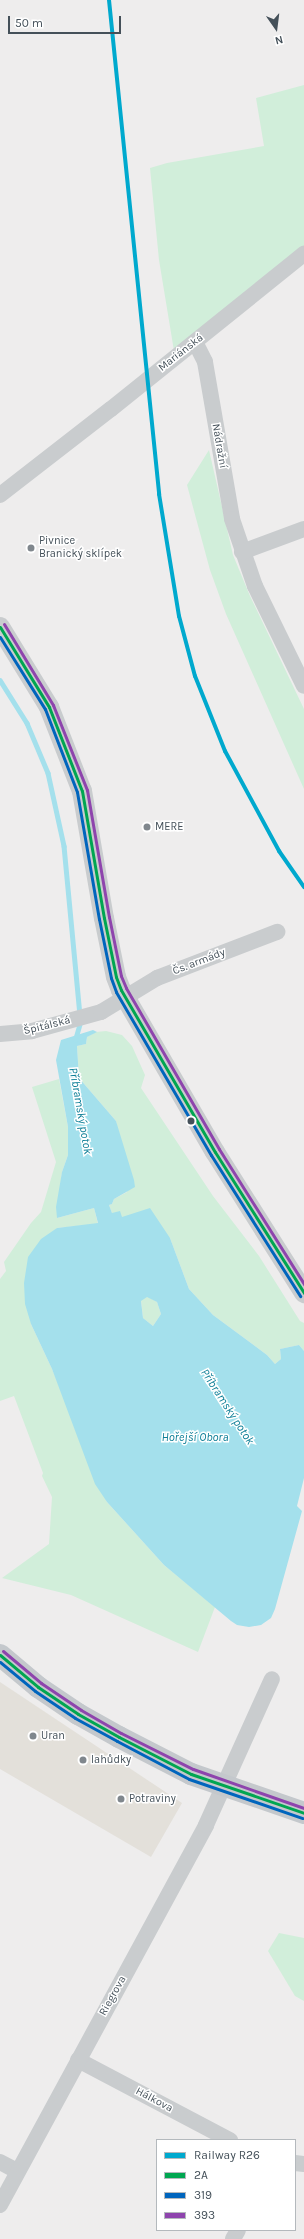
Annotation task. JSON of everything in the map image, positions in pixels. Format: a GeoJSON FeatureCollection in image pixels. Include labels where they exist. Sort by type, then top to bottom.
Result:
{"type":"FeatureCollection","features":[{"type":"Feature","properties":{"kind":"main road"},"geometry":{"type":"LineString","coordinates":[[0,1655],[38,1687],[78,1714],[191,1774],[304,1813]]}},
{"type":"Feature","properties":{"kind":"street","name":"Mariánská"},"geometry":{"type":"LineString","coordinates":[[0,495],[45,462],[304,254]]}},
{"type":"Feature","properties":{"kind":"street","name":"Nádražní"},"geometry":{"type":"LineString","coordinates":[[195,342],[205,362],[232,519],[242,552],[255,586],[304,686]]}},
{"type":"Feature","properties":{"kind":"street"},"geometry":{"type":"LineString","coordinates":[[242,552],[304,530]]}},
{"type":"Feature","properties":{"kind":"street"},"geometry":{"type":"LineString","coordinates":[[0,627],[49,706],[70,756],[82,791],[116,977],[125,998],[215,1152],[304,1293]]}},
{"type":"Feature","properties":{"kind":"street","name":"Čs. armády"},"geometry":{"type":"LineString","coordinates":[[94,1014],[125,998],[157,978],[277,932]]}},
{"type":"Feature","properties":{"kind":"street","name":"Špitálská"},"geometry":{"type":"LineString","coordinates":[[0,1034],[32,1031],[94,1014]]}},
{"type":"Feature","properties":{"kind":"street","name":"Riegrova"},"geometry":{"type":"LineString","coordinates":[[0,2205],[17,2171],[180,1874],[224,1786],[272,1679]]}},
{"type":"Feature","properties":{"kind":"street","name":"Hálkova"},"geometry":{"type":"LineString","coordinates":[[78,2060],[228,2139]]}},
{"type":"Feature","properties":{"kind":"street"},"geometry":{"type":"LineString","coordinates":[[0,2162],[17,2171]]}},
{"type":"Feature","properties":{"kind":"shaded area"},"geometry":{"type":"Polygon","coordinates":[[[0,1682],[182,1803],[151,1857],[0,1769],[0,1682]]]}},
{"type":"Feature","properties":{"kind":"green space"},"geometry":{"type":"Polygon","coordinates":[[[304,85],[304,254],[175,357],[159,260],[150,168],[167,163],[264,146],[256,98],[304,85]]]}},
{"type":"Feature","properties":{"kind":"green space"},"geometry":{"type":"Polygon","coordinates":[[[209,450],[233,555],[250,596],[304,709],[304,789],[226,614],[210,570],[187,485],[209,450]]]}},
{"type":"Feature","properties":{"kind":"green space"},"geometry":{"type":"Polygon","coordinates":[[[106,1031],[122,1035],[132,1046],[145,1075],[141,1088],[213,1196],[259,1256],[300,1321],[304,1323],[304,1351],[299,1345],[280,1349],[281,1359],[275,1364],[267,1355],[213,1315],[189,1289],[170,1238],[112,1213],[109,1205],[112,1204],[114,1199],[127,1192],[116,1121],[79,1078],[77,1046],[86,1044],[87,1037],[96,1032],[106,1031]]]}},
{"type":"Feature","properties":{"kind":"green space"},"geometry":{"type":"Polygon","coordinates":[[[59,1079],[68,1127],[68,1155],[62,1172],[57,1218],[94,1208],[98,1224],[57,1228],[31,1324],[52,1369],[107,1502],[164,1565],[215,1607],[198,1652],[71,1595],[2,1578],[49,1544],[52,1497],[42,1476],[43,1473],[14,1396],[0,1401],[0,1279],[6,1271],[4,1262],[31,1223],[41,1212],[56,1162],[32,1087],[59,1079]]]}},
{"type":"Feature","properties":{"kind":"green space"},"geometry":{"type":"Polygon","coordinates":[[[147,1296],[157,1302],[161,1314],[153,1326],[143,1318],[141,1300],[147,1296]]]}},
{"type":"Feature","properties":{"kind":"green space"},"geometry":{"type":"Polygon","coordinates":[[[279,1933],[304,1938],[304,2001],[295,1996],[268,1951],[279,1933]]]}},
{"type":"Feature","properties":{"kind":"water","name":"Hořejší Obora"},"geometry":{"type":"Polygon","coordinates":[[[93,1030],[97,1032],[87,1037],[86,1044],[77,1046],[79,1078],[116,1121],[135,1187],[114,1199],[112,1204],[109,1205],[112,1213],[120,1211],[122,1217],[150,1208],[170,1238],[189,1289],[213,1315],[267,1355],[275,1364],[281,1359],[280,1349],[299,1345],[304,1351],[304,1478],[297,1506],[302,1511],[275,1609],[271,1618],[261,1625],[249,1627],[237,1625],[231,1621],[164,1565],[107,1502],[95,1484],[52,1369],[31,1324],[25,1304],[24,1283],[28,1257],[41,1239],[57,1228],[98,1223],[94,1208],[57,1218],[56,1207],[62,1172],[68,1155],[68,1127],[56,1060],[61,1040],[93,1030]],[[147,1297],[141,1301],[143,1318],[153,1326],[161,1314],[157,1302],[147,1297]]]}},
{"type":"Feature","properties":{"kind":"waterway","name":"Příbramský potok"},"geometry":{"type":"LineString","coordinates":[[0,680],[27,723],[48,773],[64,846],[80,1014]]}},
{"type":"Feature","properties":{"kind":"waterway","name":"Příbramský potok"},"geometry":{"type":"LineString","coordinates":[[75,1040],[80,1022]]}},
{"type":"Feature","properties":{"kind":"rail line","name":"R26"},"geometry":{"type":"LineString","coordinates":[[109,0],[159,494],[179,616],[195,676],[225,751],[279,851],[304,887]]}},
{"type":"Feature","properties":{"kind":"transit line","name":"393"},"geometry":{"type":"LineString","coordinates":[[4,624],[53,705],[87,790],[109,917],[121,976],[126,988],[219,1149],[304,1284]]}},
{"type":"Feature","properties":{"kind":"transit line","name":"2A"},"geometry":{"type":"LineString","coordinates":[[0,627],[49,707],[82,791],[104,918],[116,977],[121,990],[215,1152],[304,1293]]}},
{"type":"Feature","properties":{"kind":"transit line","name":"319"},"geometry":{"type":"LineString","coordinates":[[0,637],[45,709],[77,792],[99,919],[111,978],[116,992],[211,1155],[300,1296]]}},
{"type":"Feature","properties":{"kind":"transit line","name":"393"},"geometry":{"type":"LineString","coordinates":[[3,1651],[41,1683],[81,1710],[121,1733],[193,1769],[304,1808]]}},
{"type":"Feature","properties":{"kind":"transit line","name":"2A"},"geometry":{"type":"LineString","coordinates":[[0,1655],[38,1687],[78,1714],[119,1737],[191,1774],[304,1813]]}},
{"type":"Feature","properties":{"kind":"transit line","name":"319"},"geometry":{"type":"LineString","coordinates":[[0,1662],[35,1691],[75,1718],[189,1779],[302,1818]]}},
{"type":"Feature","properties":{"kind":"place","name":"Pivnice Branický sklípek"},"geometry":{"type":"Point","coordinates":[31,548]}},
{"type":"Feature","properties":{"kind":"place","name":"MERE"},"geometry":{"type":"Point","coordinates":[147,827]}},
{"type":"Feature","properties":{"kind":"place","name":"Uran"},"geometry":{"type":"Point","coordinates":[33,1736]}},
{"type":"Feature","properties":{"kind":"place","name":"lahůdky"},"geometry":{"type":"Point","coordinates":[83,1760]}},
{"type":"Feature","properties":{"kind":"place","name":"Potraviny"},"geometry":{"type":"Point","coordinates":[121,1799]}}]}
